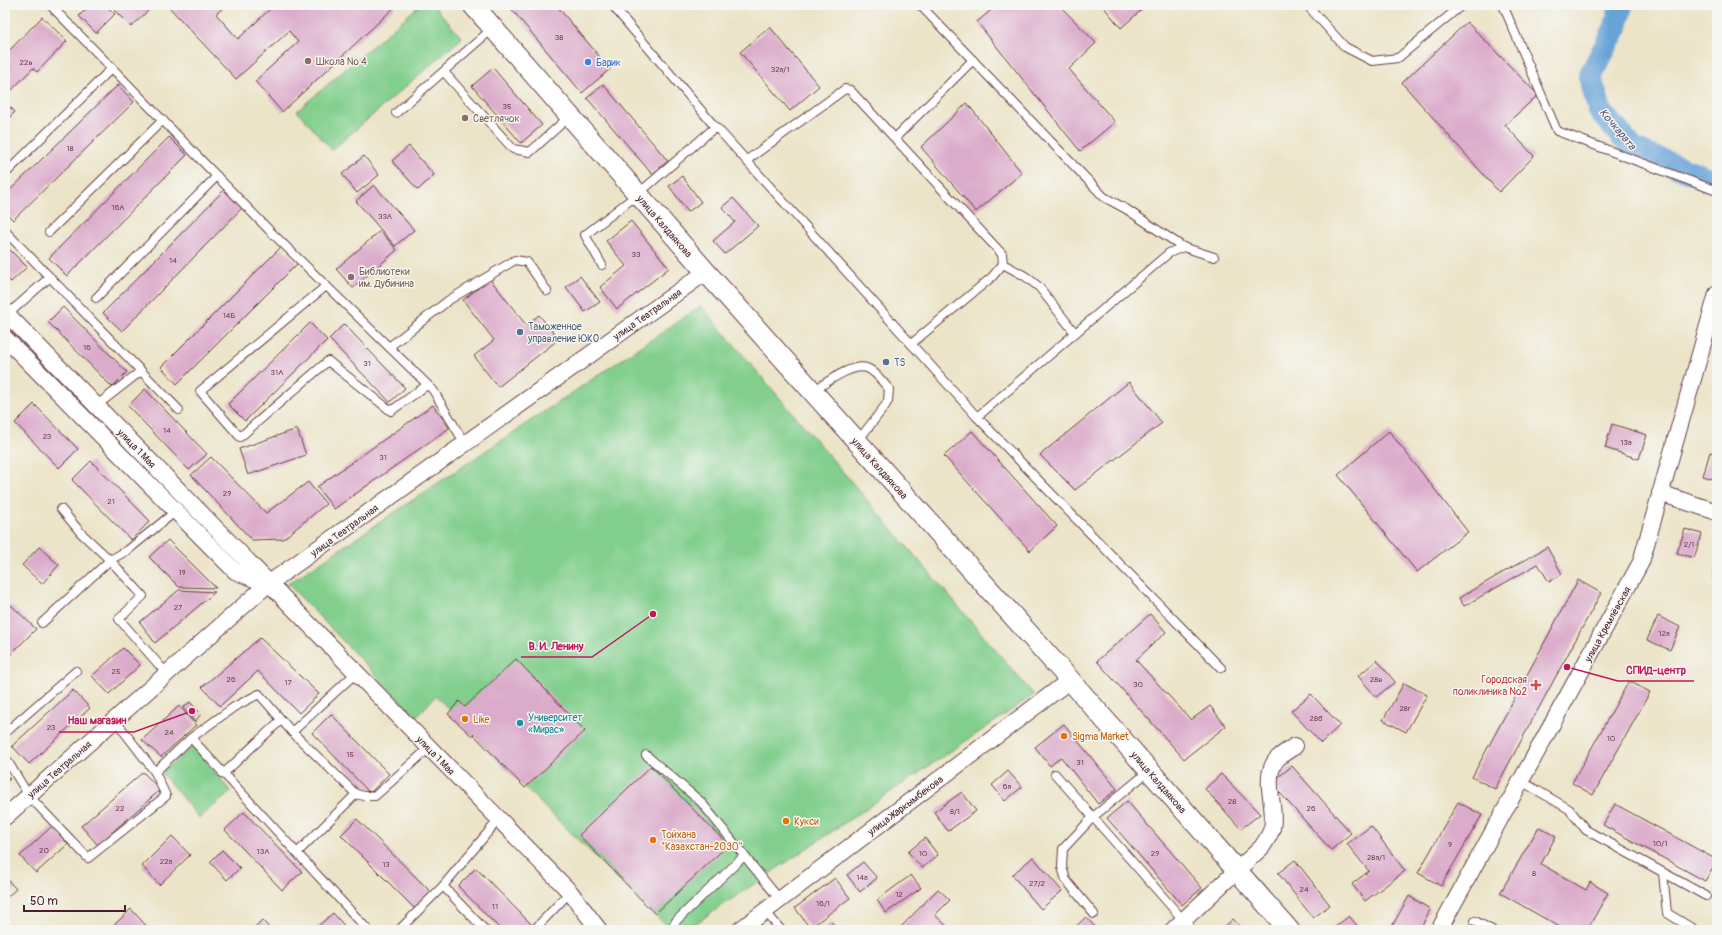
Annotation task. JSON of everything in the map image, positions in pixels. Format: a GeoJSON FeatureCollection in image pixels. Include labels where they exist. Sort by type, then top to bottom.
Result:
{"type":"FeatureCollection","features":[{"type":"Feature","properties":{"kind":"street","name":"улица Калдаякова"},"geometry":{"type":"LineString","coordinates":[[473,5],[706,272],[1070,680],[1148,771],[1289,930]]}},
{"type":"Feature","properties":{"kind":"street","name":"улица Театральная"},"geometry":{"type":"LineString","coordinates":[[5,817],[268,584],[706,272]]}},
{"type":"Feature","properties":{"kind":"street","name":"улица Кремлёвская"},"geometry":{"type":"LineString","coordinates":[[1439,930],[1641,562],[1660,494],[1710,342],[1717,294]]}},
{"type":"Feature","properties":{"kind":"street","name":"улица 1 Мая"},"geometry":{"type":"LineString","coordinates":[[6,313],[268,584],[357,672],[570,892],[599,930]]}},
{"type":"Feature","properties":{"kind":"street","name":"улица 1 Мая"},"geometry":{"type":"LineString","coordinates":[[5,338],[235,571],[268,584]]}},
{"type":"Feature","properties":{"kind":"street"},"geometry":{"type":"LineString","coordinates":[[1660,494],[1717,512]]}},
{"type":"Feature","properties":{"kind":"street","name":"улица Жаркымбекова"},"geometry":{"type":"LineString","coordinates":[[740,930],[1070,680]]}},
{"type":"Feature","properties":{"kind":"street"},"geometry":{"type":"LineString","coordinates":[[1183,927],[1236,870],[1262,847],[1270,835],[1273,819],[1270,780],[1272,770],[1278,759],[1295,746]]}},
{"type":"Feature","properties":{"kind":"lane"},"geometry":{"type":"LineString","coordinates":[[50,5],[326,286],[433,390],[464,444]]}},
{"type":"Feature","properties":{"kind":"lane"},"geometry":{"type":"LineString","coordinates":[[612,5],[716,128],[747,160],[976,417],[1221,668]]}},
{"type":"Feature","properties":{"kind":"lane"},"geometry":{"type":"LineString","coordinates":[[920,5],[1104,197],[1126,209],[1183,247],[1214,257]]}},
{"type":"Feature","properties":{"kind":"lane"},"geometry":{"type":"LineString","coordinates":[[1307,5],[1345,47],[1372,61],[1398,58],[1462,5]]}},
{"type":"Feature","properties":{"kind":"lane"},"geometry":{"type":"LineString","coordinates":[[1503,5],[1557,131],[1717,190]]}},
{"type":"Feature","properties":{"kind":"lane"},"geometry":{"type":"LineString","coordinates":[[396,113],[493,28]]}},
{"type":"Feature","properties":{"kind":"lane"},"geometry":{"type":"LineString","coordinates":[[895,138],[973,60]]}},
{"type":"Feature","properties":{"kind":"lane"},"geometry":{"type":"LineString","coordinates":[[5,174],[112,68]]}},
{"type":"Feature","properties":{"kind":"lane"},"geometry":{"type":"LineString","coordinates":[[444,72],[513,149],[530,152],[570,116]]}},
{"type":"Feature","properties":{"kind":"lane"},"geometry":{"type":"LineString","coordinates":[[747,160],[847,89],[850,90],[1002,254],[1003,264],[992,276],[911,344]]}},
{"type":"Feature","properties":{"kind":"lane"},"geometry":{"type":"LineString","coordinates":[[49,232],[163,120]]}},
{"type":"Feature","properties":{"kind":"lane"},"geometry":{"type":"LineString","coordinates":[[602,265],[584,235],[638,194],[716,128]]}},
{"type":"Feature","properties":{"kind":"lane"},"geometry":{"type":"LineString","coordinates":[[96,298],[217,176]]}},
{"type":"Feature","properties":{"kind":"lane"},"geometry":{"type":"LineString","coordinates":[[5,231],[179,410]]}},
{"type":"Feature","properties":{"kind":"lane"},"geometry":{"type":"LineString","coordinates":[[976,417],[1169,253],[1183,247]]}},
{"type":"Feature","properties":{"kind":"lane"},"geometry":{"type":"LineString","coordinates":[[389,347],[449,300],[515,260],[527,262],[547,291]]}},
{"type":"Feature","properties":{"kind":"lane"},"geometry":{"type":"LineString","coordinates":[[1003,264],[1025,276],[1040,287],[1075,333]]}},
{"type":"Feature","properties":{"kind":"lane"},"geometry":{"type":"LineString","coordinates":[[6,313],[50,277]]}},
{"type":"Feature","properties":{"kind":"lane"},"geometry":{"type":"LineString","coordinates":[[326,286],[200,391],[240,437],[328,361],[391,411],[427,385]]}},
{"type":"Feature","properties":{"kind":"lane"},"geometry":{"type":"LineString","coordinates":[[812,391],[851,368],[860,367],[868,368],[889,389],[888,401],[885,406],[857,442]]}},
{"type":"Feature","properties":{"kind":"lane"},"geometry":{"type":"LineString","coordinates":[[96,406],[141,371]]}},
{"type":"Feature","properties":{"kind":"lane"},"geometry":{"type":"LineString","coordinates":[[61,509],[81,533],[110,560],[143,596],[119,619],[167,674]]}},
{"type":"Feature","properties":{"kind":"lane"},"geometry":{"type":"LineString","coordinates":[[42,623],[110,560],[128,550],[176,511]]}},
{"type":"Feature","properties":{"kind":"lane"},"geometry":{"type":"LineString","coordinates":[[5,733],[76,671]]}},
{"type":"Feature","properties":{"kind":"lane"},"geometry":{"type":"LineString","coordinates":[[292,732],[357,672]]}},
{"type":"Feature","properties":{"kind":"lane"},"geometry":{"type":"LineString","coordinates":[[155,772],[191,738],[234,707],[259,694],[292,732],[356,794],[375,796],[429,748]]}},
{"type":"Feature","properties":{"kind":"lane"},"geometry":{"type":"LineString","coordinates":[[5,757],[29,796],[88,858],[166,796],[155,772],[115,720]]}},
{"type":"Feature","properties":{"kind":"lane"},"geometry":{"type":"LineString","coordinates":[[223,774],[281,720]]}},
{"type":"Feature","properties":{"kind":"lane"},"geometry":{"type":"LineString","coordinates":[[191,738],[368,930]]}},
{"type":"Feature","properties":{"kind":"lane"},"geometry":{"type":"LineString","coordinates":[[646,755],[701,802],[780,900]]}},
{"type":"Feature","properties":{"kind":"lane"},"geometry":{"type":"LineString","coordinates":[[1094,914],[1066,880],[1062,867],[1063,849],[1093,817],[1148,771]]}},
{"type":"Feature","properties":{"kind":"lane"},"geometry":{"type":"LineString","coordinates":[[1055,774],[1093,817],[1183,927]]}},
{"type":"Feature","properties":{"kind":"lane"},"geometry":{"type":"LineString","coordinates":[[1521,781],[1569,809],[1586,830],[1706,896]]}},
{"type":"Feature","properties":{"kind":"lane"},"geometry":{"type":"LineString","coordinates":[[297,853],[356,794]]}},
{"type":"Feature","properties":{"kind":"lane"},"geometry":{"type":"LineString","coordinates":[[398,930],[443,886],[499,820]]}},
{"type":"Feature","properties":{"kind":"lane"},"geometry":{"type":"LineString","coordinates":[[671,930],[676,921],[744,856]]}},
{"type":"Feature","properties":{"kind":"lane"},"geometry":{"type":"LineString","coordinates":[[1663,873],[1668,913],[1696,930]]}},
{"type":"Feature","properties":{"kind":"lane"},"geometry":{"type":"LineString","coordinates":[[443,886],[485,930]]}},
{"type":"Feature","properties":{"kind":"lane"},"geometry":{"type":"LineString","coordinates":[[534,930],[570,892]]}},
{"type":"Feature","properties":{"kind":"lane"},"geometry":{"type":"LineString","coordinates":[[765,911],[781,930]]}},
{"type":"Feature","properties":{"kind":"lane"},"geometry":{"type":"LineString","coordinates":[[1475,921],[1492,930]]}},
{"type":"Feature","properties":{"kind":"green space"},"geometry":{"type":"Polygon","coordinates":[[[420,5],[433,5],[462,38],[332,150],[297,111],[420,5]]]}},
{"type":"Feature","properties":{"kind":"green space"},"geometry":{"type":"Polygon","coordinates":[[[701,306],[1034,695],[686,930],[671,930],[525,788],[436,696],[416,717],[288,584],[701,306]]]}},
{"type":"Feature","properties":{"kind":"green space"},"geometry":{"type":"Polygon","coordinates":[[[194,746],[231,792],[199,818],[161,772],[194,746]]]}},
{"type":"Feature","properties":{"kind":"building"},"geometry":{"type":"Polygon","coordinates":[[[90,5],[105,5],[115,14],[96,33],[79,16],[90,5]]]}},
{"type":"Feature","properties":{"kind":"building"},"geometry":{"type":"Polygon","coordinates":[[[120,5],[146,5],[150,9],[131,27],[114,10],[120,5]]]}},
{"type":"Feature","properties":{"kind":"building","name":"Школа № 4"},"geometry":{"type":"Polygon","coordinates":[[[167,5],[226,5],[216,14],[238,39],[270,9],[266,5],[397,5],[282,112],[255,81],[298,42],[289,31],[236,79],[167,5]]]}},
{"type":"Feature","properties":{"kind":"building"},"geometry":{"type":"Polygon","coordinates":[[[508,5],[556,5],[610,69],[582,93],[508,5]]]}},
{"type":"Feature","properties":{"kind":"building"},"geometry":{"type":"Polygon","coordinates":[[[997,5],[1059,5],[1096,43],[1069,69],[1115,122],[1080,151],[977,22],[997,5]]]}},
{"type":"Feature","properties":{"kind":"building"},"geometry":{"type":"Polygon","coordinates":[[[1102,5],[1147,5],[1121,28],[1102,5]]]}},
{"type":"Feature","properties":{"kind":"building"},"geometry":{"type":"Polygon","coordinates":[[[42,17],[67,41],[37,72],[33,68],[5,97],[5,55],[42,17]]]}},
{"type":"Feature","properties":{"kind":"building"},"geometry":{"type":"Polygon","coordinates":[[[1467,22],[1538,95],[1505,125],[1534,156],[1499,192],[1402,83],[1467,22]]]}},
{"type":"Feature","properties":{"kind":"building"},"geometry":{"type":"Polygon","coordinates":[[[770,27],[819,86],[790,111],[740,52],[770,27]]]}},
{"type":"Feature","properties":{"kind":"building"},"geometry":{"type":"Polygon","coordinates":[[[493,68],[542,125],[521,143],[472,86],[493,68]]]}},
{"type":"Feature","properties":{"kind":"building"},"geometry":{"type":"Polygon","coordinates":[[[603,84],[668,161],[652,174],[587,98],[603,84]]]}},
{"type":"Feature","properties":{"kind":"building"},"geometry":{"type":"Polygon","coordinates":[[[118,85],[134,102],[13,220],[5,212],[5,195],[118,85]]]}},
{"type":"Feature","properties":{"kind":"building"},"geometry":{"type":"Polygon","coordinates":[[[5,102],[15,112],[5,122],[5,102]]]}},
{"type":"Feature","properties":{"kind":"building"},"geometry":{"type":"Polygon","coordinates":[[[967,103],[1022,173],[976,212],[921,147],[967,103]]]}},
{"type":"Feature","properties":{"kind":"building"},"geometry":{"type":"Polygon","coordinates":[[[169,137],[187,155],[67,276],[49,258],[169,137]]]}},
{"type":"Feature","properties":{"kind":"building"},"geometry":{"type":"Polygon","coordinates":[[[409,146],[434,175],[418,190],[392,161],[409,146]]]}},
{"type":"Feature","properties":{"kind":"building"},"geometry":{"type":"Polygon","coordinates":[[[364,156],[379,175],[357,193],[342,174],[364,156]]]}},
{"type":"Feature","properties":{"kind":"building"},"geometry":{"type":"Polygon","coordinates":[[[682,176],[701,202],[688,212],[669,186],[682,176]]]}},
{"type":"Feature","properties":{"kind":"building"},"geometry":{"type":"Polygon","coordinates":[[[374,185],[414,230],[395,246],[356,201],[374,185]]]}},
{"type":"Feature","properties":{"kind":"building"},"geometry":{"type":"Polygon","coordinates":[[[225,189],[243,207],[122,331],[103,313],[225,189]]]}},
{"type":"Feature","properties":{"kind":"building"},"geometry":{"type":"Polygon","coordinates":[[[733,198],[758,226],[725,254],[713,241],[735,222],[722,207],[733,198]]]}},
{"type":"Feature","properties":{"kind":"building"},"geometry":{"type":"Polygon","coordinates":[[[631,221],[669,268],[617,309],[600,287],[626,266],[606,241],[631,221]]]}},
{"type":"Feature","properties":{"kind":"building"},"geometry":{"type":"Polygon","coordinates":[[[380,231],[397,250],[353,288],[336,269],[380,231]]]}},
{"type":"Feature","properties":{"kind":"building"},"geometry":{"type":"Polygon","coordinates":[[[5,245],[27,267],[11,282],[5,277],[5,245]]]}},
{"type":"Feature","properties":{"kind":"building"},"geometry":{"type":"Polygon","coordinates":[[[281,247],[298,263],[177,384],[161,367],[281,247]]]}},
{"type":"Feature","properties":{"kind":"building"},"geometry":{"type":"Polygon","coordinates":[[[580,276],[600,302],[585,312],[566,287],[580,276]]]}},
{"type":"Feature","properties":{"kind":"building","name":"Таможенное управление ЮКО"},"geometry":{"type":"Polygon","coordinates":[[[490,279],[526,325],[539,315],[559,339],[498,387],[474,356],[494,340],[463,300],[490,279]]]}},
{"type":"Feature","properties":{"kind":"building"},"geometry":{"type":"Polygon","coordinates":[[[63,307],[127,372],[112,387],[48,322],[63,307]]]}},
{"type":"Feature","properties":{"kind":"building"},"geometry":{"type":"Polygon","coordinates":[[[310,323],[327,340],[245,421],[228,404],[310,323]]]}},
{"type":"Feature","properties":{"kind":"building"},"geometry":{"type":"Polygon","coordinates":[[[344,324],[405,388],[390,402],[329,339],[344,324]]]}},
{"type":"Feature","properties":{"kind":"building"},"geometry":{"type":"Polygon","coordinates":[[[1129,382],[1162,423],[1075,490],[1040,455],[1129,382]]]}},
{"type":"Feature","properties":{"kind":"building"},"geometry":{"type":"Polygon","coordinates":[[[145,389],[207,454],[189,470],[128,406],[145,389]]]}},
{"type":"Feature","properties":{"kind":"building"},"geometry":{"type":"Polygon","coordinates":[[[34,404],[78,449],[59,468],[15,423],[34,404]]]}},
{"type":"Feature","properties":{"kind":"building"},"geometry":{"type":"Polygon","coordinates":[[[433,405],[449,428],[334,509],[317,487],[433,405]]]}},
{"type":"Feature","properties":{"kind":"building"},"geometry":{"type":"Polygon","coordinates":[[[1612,424],[1647,435],[1639,459],[1605,448],[1612,424]]]}},
{"type":"Feature","properties":{"kind":"building"},"geometry":{"type":"Polygon","coordinates":[[[297,429],[306,455],[248,475],[239,449],[297,429]]]}},
{"type":"Feature","properties":{"kind":"building"},"geometry":{"type":"Polygon","coordinates":[[[972,431],[1057,526],[1030,551],[944,456],[972,431]]]}},
{"type":"Feature","properties":{"kind":"building"},"geometry":{"type":"Polygon","coordinates":[[[1389,431],[1468,532],[1417,572],[1338,475],[1389,431]]]}},
{"type":"Feature","properties":{"kind":"building"},"geometry":{"type":"Polygon","coordinates":[[[1710,452],[1717,454],[1717,480],[1703,476],[1710,452]]]}},
{"type":"Feature","properties":{"kind":"building"},"geometry":{"type":"Polygon","coordinates":[[[211,457],[266,513],[308,482],[326,504],[283,539],[252,540],[191,475],[211,457]]]}},
{"type":"Feature","properties":{"kind":"building"},"geometry":{"type":"Polygon","coordinates":[[[91,461],[150,521],[131,540],[72,480],[91,461]]]}},
{"type":"Feature","properties":{"kind":"building"},"geometry":{"type":"Polygon","coordinates":[[[1685,529],[1702,534],[1694,558],[1677,553],[1685,529]]]}},
{"type":"Feature","properties":{"kind":"building"},"geometry":{"type":"Polygon","coordinates":[[[168,540],[216,588],[179,587],[149,557],[168,540]]]}},
{"type":"Feature","properties":{"kind":"building"},"geometry":{"type":"Polygon","coordinates":[[[39,547],[59,565],[42,584],[22,565],[39,547]]]}},
{"type":"Feature","properties":{"kind":"building"},"geometry":{"type":"Polygon","coordinates":[[[1547,547],[1562,574],[1549,582],[1538,564],[1464,606],[1459,598],[1547,547]]]}},
{"type":"Feature","properties":{"kind":"building"},"geometry":{"type":"Polygon","coordinates":[[[1717,566],[1717,580],[1713,579],[1717,566]]]}},
{"type":"Feature","properties":{"kind":"building","name":"Городская поликлиника №2"},"geometry":{"type":"Polygon","coordinates":[[[1578,580],[1601,593],[1495,789],[1472,777],[1578,580]]]}},
{"type":"Feature","properties":{"kind":"building"},"geometry":{"type":"Polygon","coordinates":[[[179,590],[215,592],[155,643],[140,622],[179,590]]]}},
{"type":"Feature","properties":{"kind":"building"},"geometry":{"type":"Polygon","coordinates":[[[11,605],[36,629],[11,654],[5,648],[5,611],[11,605]]]}},
{"type":"Feature","properties":{"kind":"building"},"geometry":{"type":"Polygon","coordinates":[[[1150,614],[1166,632],[1136,660],[1191,720],[1210,706],[1226,726],[1184,759],[1097,661],[1150,614]]]}},
{"type":"Feature","properties":{"kind":"building"},"geometry":{"type":"Polygon","coordinates":[[[1658,616],[1680,627],[1670,650],[1647,640],[1658,616]]]}},
{"type":"Feature","properties":{"kind":"building"},"geometry":{"type":"Polygon","coordinates":[[[260,638],[319,694],[299,713],[258,671],[220,706],[202,687],[260,638]]]}},
{"type":"Feature","properties":{"kind":"building"},"geometry":{"type":"Polygon","coordinates":[[[123,648],[140,665],[109,694],[92,676],[123,648]]]}},
{"type":"Feature","properties":{"kind":"building","name":"Университет «Мирас»"},"geometry":{"type":"Polygon","coordinates":[[[516,659],[585,731],[525,788],[473,734],[472,736],[448,714],[459,701],[465,707],[516,659]]]}},
{"type":"Feature","properties":{"kind":"building"},"geometry":{"type":"Polygon","coordinates":[[[1377,660],[1395,682],[1376,697],[1358,676],[1377,660]]]}},
{"type":"Feature","properties":{"kind":"building"},"geometry":{"type":"Polygon","coordinates":[[[1629,681],[1650,692],[1593,795],[1572,783],[1629,681]]]}},
{"type":"Feature","properties":{"kind":"building"},"geometry":{"type":"Polygon","coordinates":[[[1404,683],[1427,695],[1406,732],[1383,720],[1404,683]]]}},
{"type":"Feature","properties":{"kind":"building"},"geometry":{"type":"Polygon","coordinates":[[[73,690],[90,708],[29,764],[12,746],[73,690]]]}},
{"type":"Feature","properties":{"kind":"building"},"geometry":{"type":"Polygon","coordinates":[[[1311,694],[1340,725],[1321,743],[1291,711],[1311,694]]]}},
{"type":"Feature","properties":{"kind":"building"},"geometry":{"type":"Polygon","coordinates":[[[190,702],[201,714],[195,722],[183,708],[190,702]]]}},
{"type":"Feature","properties":{"kind":"building"},"geometry":{"type":"Polygon","coordinates":[[[179,706],[196,725],[161,757],[142,740],[179,706]]]}},
{"type":"Feature","properties":{"kind":"building"},"geometry":{"type":"Polygon","coordinates":[[[331,714],[389,774],[370,793],[312,733],[331,714]]]}},
{"type":"Feature","properties":{"kind":"building"},"geometry":{"type":"Polygon","coordinates":[[[1064,724],[1117,789],[1098,804],[1061,757],[1050,766],[1035,747],[1064,724]]]}},
{"type":"Feature","properties":{"kind":"building","name":"Тойхана \"Казахстан-2030\""},"geometry":{"type":"Polygon","coordinates":[[[651,766],[728,845],[655,914],[579,835],[651,766]]]}},
{"type":"Feature","properties":{"kind":"building"},"geometry":{"type":"Polygon","coordinates":[[[1292,766],[1351,833],[1331,850],[1271,783],[1292,766]]]}},
{"type":"Feature","properties":{"kind":"building"},"geometry":{"type":"Polygon","coordinates":[[[1008,771],[1022,787],[1005,801],[992,785],[1008,771]]]}},
{"type":"Feature","properties":{"kind":"building"},"geometry":{"type":"Polygon","coordinates":[[[143,772],[160,790],[98,845],[81,826],[143,772]]]}},
{"type":"Feature","properties":{"kind":"building"},"geometry":{"type":"Polygon","coordinates":[[[5,774],[10,779],[5,784],[5,774]]]}},
{"type":"Feature","properties":{"kind":"building"},"geometry":{"type":"Polygon","coordinates":[[[1221,774],[1260,814],[1241,829],[1205,789],[1221,774]]]}},
{"type":"Feature","properties":{"kind":"building"},"geometry":{"type":"Polygon","coordinates":[[[962,792],[976,811],[948,831],[934,812],[962,792]]]}},
{"type":"Feature","properties":{"kind":"building"},"geometry":{"type":"Polygon","coordinates":[[[1127,801],[1202,888],[1182,905],[1107,818],[1127,801]]]}},
{"type":"Feature","properties":{"kind":"building"},"geometry":{"type":"Polygon","coordinates":[[[1458,802],[1482,815],[1441,886],[1418,873],[1458,802]]]}},
{"type":"Feature","properties":{"kind":"building"},"geometry":{"type":"Polygon","coordinates":[[[1615,804],[1717,860],[1705,881],[1603,825],[1615,804]]]}},
{"type":"Feature","properties":{"kind":"building"},"geometry":{"type":"Polygon","coordinates":[[[244,812],[302,872],[282,890],[225,830],[244,812]]]}},
{"type":"Feature","properties":{"kind":"building"},"geometry":{"type":"Polygon","coordinates":[[[357,819],[431,892],[415,909],[341,835],[357,819]]]}},
{"type":"Feature","properties":{"kind":"building"},"geometry":{"type":"Polygon","coordinates":[[[52,826],[68,844],[36,873],[20,856],[52,826]]]}},
{"type":"Feature","properties":{"kind":"building"},"geometry":{"type":"Polygon","coordinates":[[[1371,826],[1405,871],[1365,901],[1352,884],[1369,871],[1347,844],[1371,826]]]}},
{"type":"Feature","properties":{"kind":"building"},"geometry":{"type":"Polygon","coordinates":[[[1539,827],[1556,836],[1541,864],[1586,890],[1590,882],[1608,893],[1587,930],[1565,930],[1500,893],[1539,827]]]}},
{"type":"Feature","properties":{"kind":"building"},"geometry":{"type":"Polygon","coordinates":[[[172,836],[190,855],[159,885],[142,866],[172,836]]]}},
{"type":"Feature","properties":{"kind":"building"},"geometry":{"type":"Polygon","coordinates":[[[925,838],[938,855],[922,868],[908,852],[925,838]]]}},
{"type":"Feature","properties":{"kind":"building"},"geometry":{"type":"Polygon","coordinates":[[[222,850],[240,868],[227,880],[210,862],[222,850]]]}},
{"type":"Feature","properties":{"kind":"building"},"geometry":{"type":"Polygon","coordinates":[[[1033,857],[1062,891],[1041,909],[1012,875],[1033,857]]]}},
{"type":"Feature","properties":{"kind":"building"},"geometry":{"type":"Polygon","coordinates":[[[1295,860],[1330,905],[1313,918],[1278,873],[1295,860]]]}},
{"type":"Feature","properties":{"kind":"building"},"geometry":{"type":"Polygon","coordinates":[[[863,862],[877,878],[860,892],[847,875],[863,862]]]}},
{"type":"Feature","properties":{"kind":"building"},"geometry":{"type":"Polygon","coordinates":[[[476,868],[533,926],[529,930],[501,930],[458,886],[476,868]]]}},
{"type":"Feature","properties":{"kind":"building"},"geometry":{"type":"Polygon","coordinates":[[[911,875],[921,888],[886,913],[877,900],[911,875]]]}},
{"type":"Feature","properties":{"kind":"building"},"geometry":{"type":"Polygon","coordinates":[[[5,877],[16,889],[5,899],[5,877]]]}},
{"type":"Feature","properties":{"kind":"building"},"geometry":{"type":"Polygon","coordinates":[[[835,878],[850,898],[810,928],[795,908],[835,878]]]}},
{"type":"Feature","properties":{"kind":"building"},"geometry":{"type":"Polygon","coordinates":[[[938,889],[950,900],[935,915],[951,930],[898,930],[938,889]]]}},
{"type":"Feature","properties":{"kind":"building"},"geometry":{"type":"Polygon","coordinates":[[[1409,896],[1430,909],[1420,930],[1390,930],[1409,896]]]}},
{"type":"Feature","properties":{"kind":"building"},"geometry":{"type":"Polygon","coordinates":[[[131,909],[150,930],[114,930],[112,927],[131,909]]]}},
{"type":"Feature","properties":{"kind":"building"},"geometry":{"type":"Polygon","coordinates":[[[333,913],[348,930],[320,930],[317,927],[333,913]]]}},
{"type":"Feature","properties":{"kind":"building"},"geometry":{"type":"Polygon","coordinates":[[[1349,916],[1361,930],[1331,930],[1349,916]]]}},
{"type":"Feature","properties":{"kind":"building"},"geometry":{"type":"Polygon","coordinates":[[[1086,917],[1098,930],[1072,930],[1086,917]]]}},
{"type":"Feature","properties":{"kind":"building"},"geometry":{"type":"Polygon","coordinates":[[[1233,919],[1243,930],[1221,930],[1233,919]]]}},
{"type":"Feature","properties":{"kind":"building"},"geometry":{"type":"Polygon","coordinates":[[[262,920],[271,930],[252,930],[262,920]]]}},
{"type":"Feature","properties":{"kind":"building"},"geometry":{"type":"Polygon","coordinates":[[[831,922],[839,930],[823,930],[831,922]]]}},
{"type":"Feature","properties":{"kind":"waterway","name":"Кочкарата"},"geometry":{"type":"LineString","coordinates":[[1621,5],[1616,27],[1590,76],[1600,111],[1634,150],[1709,179],[1717,179]]}},
{"type":"Feature","properties":{"kind":"place","name":"Школа № 4"},"geometry":{"type":"Point","coordinates":[308,61]}},
{"type":"Feature","properties":{"kind":"place","name":"Барик"},"geometry":{"type":"Point","coordinates":[588,62]}},
{"type":"Feature","properties":{"kind":"place","name":"Светлячок"},"geometry":{"type":"Point","coordinates":[465,118]}},
{"type":"Feature","properties":{"kind":"place","name":"Библиотеки им. Дубинина"},"geometry":{"type":"Point","coordinates":[351,277]}},
{"type":"Feature","properties":{"kind":"place","name":"Таможенное управление ЮКО"},"geometry":{"type":"Point","coordinates":[520,332]}},
{"type":"Feature","properties":{"kind":"place","name":"TS"},"geometry":{"type":"Point","coordinates":[886,362]}},
{"type":"Feature","properties":{"kind":"place","name":"В. И. Ленину"},"geometry":{"type":"Point","coordinates":[653,614]}},
{"type":"Feature","properties":{"kind":"place","name":"СПИД-центр"},"geometry":{"type":"Point","coordinates":[1567,667]}},
{"type":"Feature","properties":{"kind":"place","name":"Городская поликлиника №2"},"geometry":{"type":"Point","coordinates":[1536,685]}},
{"type":"Feature","properties":{"kind":"place","name":"Наш магазин"},"geometry":{"type":"Point","coordinates":[192,711]}},
{"type":"Feature","properties":{"kind":"place","name":"Like"},"geometry":{"type":"Point","coordinates":[465,719]}},
{"type":"Feature","properties":{"kind":"place","name":"Университет «Мирас»"},"geometry":{"type":"Point","coordinates":[520,723]}},
{"type":"Feature","properties":{"kind":"place","name":"Sigma Market"},"geometry":{"type":"Point","coordinates":[1064,736]}},
{"type":"Feature","properties":{"kind":"place","name":"Кукси"},"geometry":{"type":"Point","coordinates":[786,821]}},
{"type":"Feature","properties":{"kind":"place","name":"Тойхана \"Казахстан-2030\""},"geometry":{"type":"Point","coordinates":[653,840]}}]}
